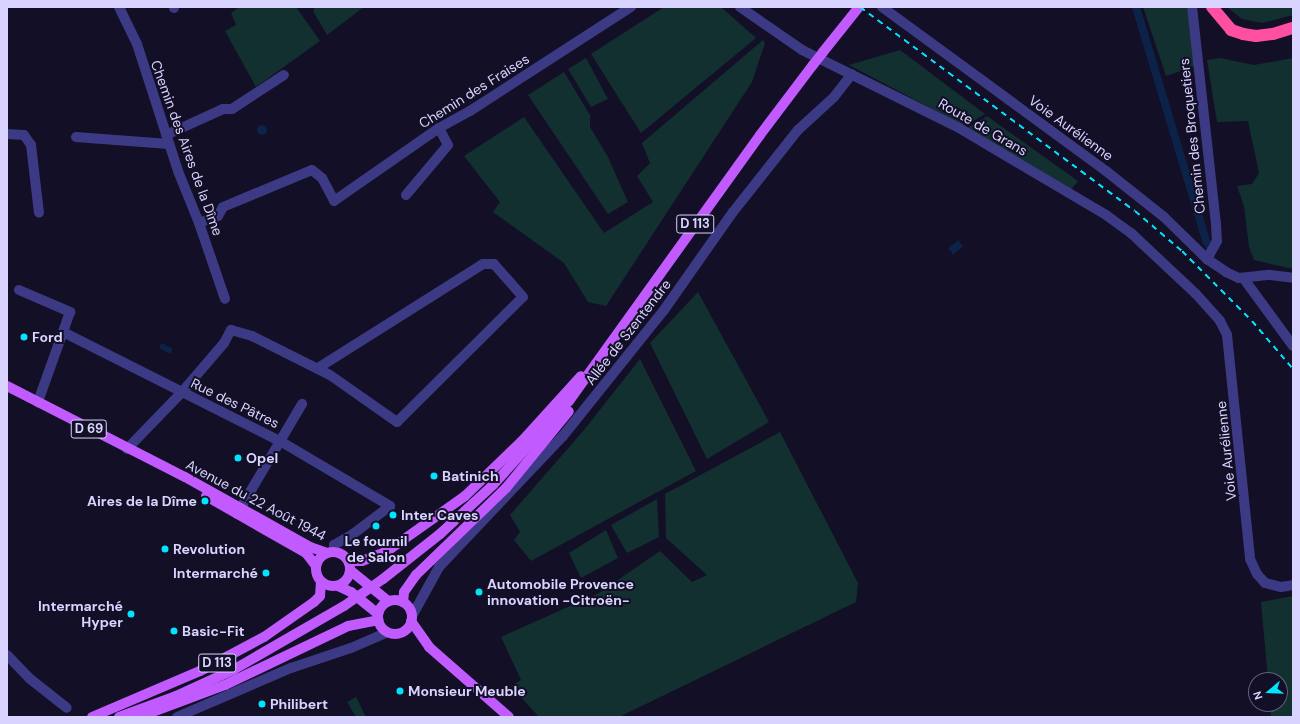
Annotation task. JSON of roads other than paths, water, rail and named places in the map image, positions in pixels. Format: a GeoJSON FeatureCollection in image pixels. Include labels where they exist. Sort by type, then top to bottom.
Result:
{"type":"FeatureCollection","features":[{"type":"Feature","properties":{"kind":"highway"},"geometry":{"type":"LineString","coordinates":[[1212,7],[1231,30],[1243,34],[1256,36],[1273,34],[1293,28]]}},
{"type":"Feature","properties":{"kind":"highway"},"geometry":{"type":"LineString","coordinates":[[1220,7],[1223,14],[1237,24],[1252,29],[1272,28],[1293,21]]}},
{"type":"Feature","properties":{"kind":"main road","name":"D 113"},"geometry":{"type":"LineString","coordinates":[[119,717],[176,696],[233,670],[344,606],[383,579],[440,534],[493,485],[570,401],[760,135],[859,7]]}},
{"type":"Feature","properties":{"kind":"main road"},"geometry":{"type":"LineString","coordinates":[[350,566],[386,552],[465,496],[521,442],[601,356]]}},
{"type":"Feature","properties":{"kind":"main road","name":"Avenue du 22 Août 1944"},"geometry":{"type":"LineString","coordinates":[[7,386],[172,472],[239,511],[267,522],[311,547],[331,552]]}},
{"type":"Feature","properties":{"kind":"main road"},"geometry":{"type":"LineString","coordinates":[[429,647],[411,619],[405,604],[404,592],[416,575],[476,519],[556,429],[569,411],[570,401]]}},
{"type":"Feature","properties":{"kind":"main road","name":"Avenue du 22 Août 1944"},"geometry":{"type":"LineString","coordinates":[[239,511],[256,525],[306,553],[316,566]]}},
{"type":"Feature","properties":{"kind":"main road"},"geometry":{"type":"LineString","coordinates":[[256,525],[267,522]]}},
{"type":"Feature","properties":{"kind":"main road"},"geometry":{"type":"LineString","coordinates":[[405,604],[388,601],[350,566],[342,555],[331,552],[322,556],[316,566],[317,577],[321,582],[329,586],[338,586],[351,592],[379,620],[388,632],[402,632],[429,647],[509,717]]}},
{"type":"Feature","properties":{"kind":"main road"},"geometry":{"type":"LineString","coordinates":[[338,586],[346,581],[350,566]]}},
{"type":"Feature","properties":{"kind":"main road","name":"D 113"},"geometry":{"type":"LineString","coordinates":[[92,717],[200,671],[264,637],[314,602],[320,596],[321,582]]}},
{"type":"Feature","properties":{"kind":"main road"},"geometry":{"type":"LineString","coordinates":[[379,620],[382,606],[388,601]]}},
{"type":"Feature","properties":{"kind":"main road"},"geometry":{"type":"LineString","coordinates":[[402,632],[411,619]]}},
{"type":"Feature","properties":{"kind":"main road"},"geometry":{"type":"LineString","coordinates":[[139,717],[225,685],[348,626],[379,620]]}},
{"type":"Feature","properties":{"kind":"street","name":"Chemin des Fraises"},"geometry":{"type":"LineString","coordinates":[[199,223],[218,216],[223,208],[312,170],[322,178],[334,201],[438,128],[462,116],[631,7]]}},
{"type":"Feature","properties":{"kind":"street","name":"Route de Grans"},"geometry":{"type":"LineString","coordinates":[[740,7],[802,50],[959,128],[1106,215],[1131,233],[1196,294]]}},
{"type":"Feature","properties":{"kind":"street","name":"Voie Aurélienne"},"geometry":{"type":"LineString","coordinates":[[883,7],[1106,171],[1164,217],[1207,259],[1242,279]]}},
{"type":"Feature","properties":{"kind":"street","name":"Chemin des Broquetiers"},"geometry":{"type":"LineString","coordinates":[[1192,7],[1216,224],[1217,241],[1207,259]]}},
{"type":"Feature","properties":{"kind":"street","name":"Chemin des Aires de la Dîme"},"geometry":{"type":"LineString","coordinates":[[123,9],[137,44],[168,139],[225,299]]}},
{"type":"Feature","properties":{"kind":"street","name":"Allée de Szentendre"},"geometry":{"type":"LineString","coordinates":[[411,619],[439,567],[563,436],[664,310],[733,212],[798,130],[834,97],[852,74]]}},
{"type":"Feature","properties":{"kind":"street"},"geometry":{"type":"LineString","coordinates":[[76,137],[168,139],[223,108],[232,109],[284,75]]}},
{"type":"Feature","properties":{"kind":"street"},"geometry":{"type":"LineString","coordinates":[[406,195],[448,145],[438,128]]}},
{"type":"Feature","properties":{"kind":"street"},"geometry":{"type":"LineString","coordinates":[[7,134],[24,135],[31,145],[40,213]]}},
{"type":"Feature","properties":{"kind":"street"},"geometry":{"type":"LineString","coordinates":[[127,449],[182,392],[224,343],[231,330],[252,336],[318,368],[397,422],[523,298],[494,264],[483,264],[331,358],[318,368]]}},
{"type":"Feature","properties":{"kind":"street"},"geometry":{"type":"LineString","coordinates":[[1293,278],[1270,275],[1242,279],[1293,346]]}},
{"type":"Feature","properties":{"kind":"street"},"geometry":{"type":"LineString","coordinates":[[19,290],[70,312],[38,402]]}},
{"type":"Feature","properties":{"kind":"street","name":"Voie Aurélienne"},"geometry":{"type":"LineString","coordinates":[[1196,294],[1220,321],[1227,335],[1250,560],[1257,574],[1266,583],[1281,587],[1293,585]]}},
{"type":"Feature","properties":{"kind":"street","name":"Rue des Pâtres"},"geometry":{"type":"LineString","coordinates":[[63,332],[280,440],[390,506],[353,534],[334,545],[331,552]]}},
{"type":"Feature","properties":{"kind":"street"},"geometry":{"type":"LineString","coordinates":[[330,375],[331,358]]}},
{"type":"Feature","properties":{"kind":"street"},"geometry":{"type":"LineString","coordinates":[[239,511],[302,404]]}},
{"type":"Feature","properties":{"kind":"street"},"geometry":{"type":"LineString","coordinates":[[405,604],[420,601]]}},
{"type":"Feature","properties":{"kind":"street"},"geometry":{"type":"LineString","coordinates":[[371,638],[379,620]]}},
{"type":"Feature","properties":{"kind":"street"},"geometry":{"type":"LineString","coordinates":[[177,717],[281,672],[351,648],[371,638],[388,632]]}},
{"type":"Feature","properties":{"kind":"street"},"geometry":{"type":"LineString","coordinates":[[7,655],[29,678],[67,708]]}},
{"type":"Feature","properties":{"kind":"water"},"geometry":{"type":"Polygon","coordinates":[[[260,125],[264,125],[266,126],[266,134],[260,135],[257,132],[257,128],[260,125]]]}},
{"type":"Feature","properties":{"kind":"water"},"geometry":{"type":"Polygon","coordinates":[[[958,240],[963,246],[953,254],[948,248],[958,240]]]}},
{"type":"Feature","properties":{"kind":"water"},"geometry":{"type":"Polygon","coordinates":[[[161,343],[173,349],[170,354],[159,348],[161,343]]]}},
{"type":"Feature","properties":{"kind":"waterway"},"geometry":{"type":"LineString","coordinates":[[1136,7],[1206,241],[1212,250]]}},
{"type":"Feature","properties":{"kind":"railway"},"geometry":{"type":"LineString","coordinates":[[860,7],[1135,211],[1182,251],[1252,321],[1293,369]]}},
{"type":"Feature","properties":{"kind":"place","name":"Ford"},"geometry":{"type":"Point","coordinates":[24,337]}},
{"type":"Feature","properties":{"kind":"place","name":"Opel"},"geometry":{"type":"Point","coordinates":[238,458]}},
{"type":"Feature","properties":{"kind":"place","name":"Batinich"},"geometry":{"type":"Point","coordinates":[434,476]}},
{"type":"Feature","properties":{"kind":"place","name":"Aires de la Dîme"},"geometry":{"type":"Point","coordinates":[205,501]}},
{"type":"Feature","properties":{"kind":"place","name":"Inter Caves"},"geometry":{"type":"Point","coordinates":[393,515]}},
{"type":"Feature","properties":{"kind":"place","name":"Le fournil de Salon"},"geometry":{"type":"Point","coordinates":[376,526]}},
{"type":"Feature","properties":{"kind":"place","name":"Revolution"},"geometry":{"type":"Point","coordinates":[165,549]}},
{"type":"Feature","properties":{"kind":"place","name":"Intermarché"},"geometry":{"type":"Point","coordinates":[266,573]}},
{"type":"Feature","properties":{"kind":"place","name":"Automobile Provence innovation -Citroën-"},"geometry":{"type":"Point","coordinates":[479,592]}},
{"type":"Feature","properties":{"kind":"place","name":"Intermarché Hyper"},"geometry":{"type":"Point","coordinates":[131,614]}},
{"type":"Feature","properties":{"kind":"place","name":"Basic-Fit"},"geometry":{"type":"Point","coordinates":[174,631]}},
{"type":"Feature","properties":{"kind":"place","name":"Monsieur Meuble"},"geometry":{"type":"Point","coordinates":[400,691]}},
{"type":"Feature","properties":{"kind":"place","name":"Philibert"},"geometry":{"type":"Point","coordinates":[262,704]}}]}
